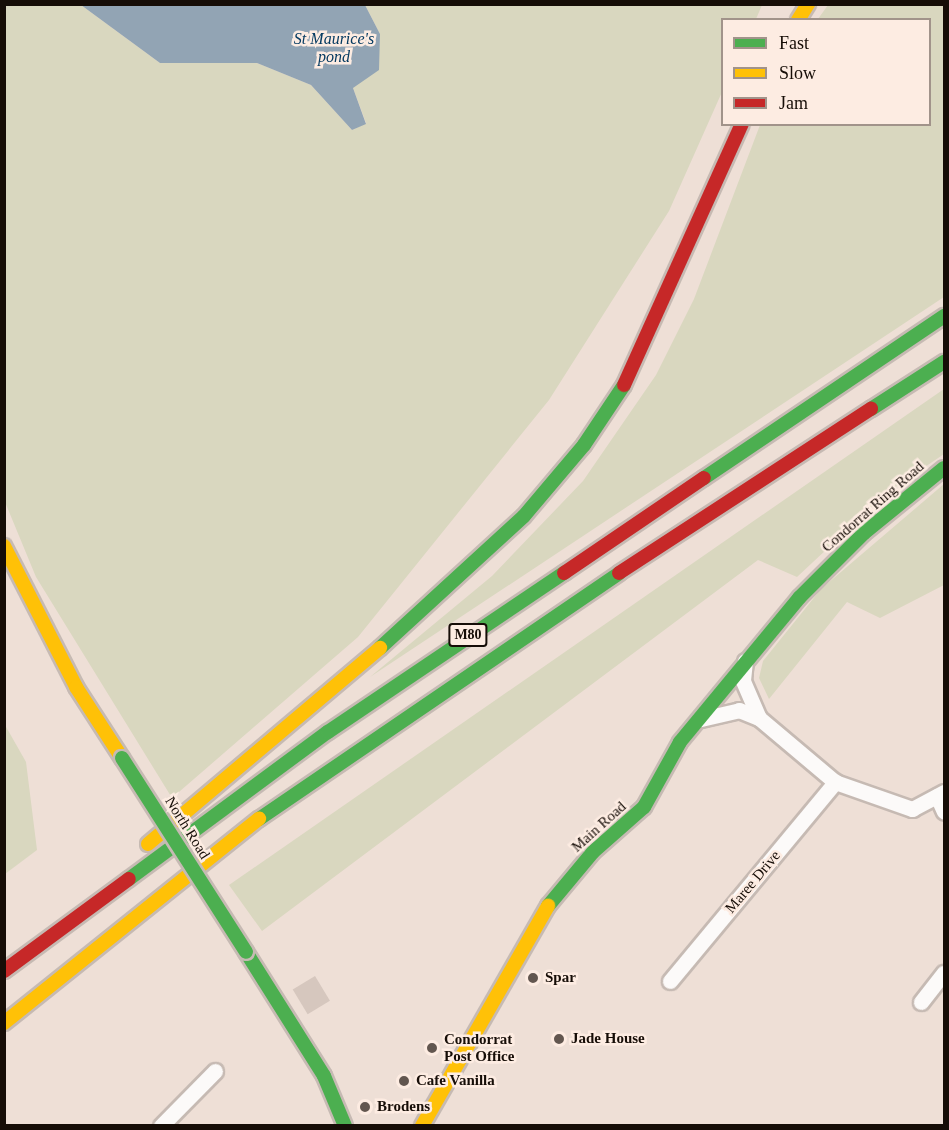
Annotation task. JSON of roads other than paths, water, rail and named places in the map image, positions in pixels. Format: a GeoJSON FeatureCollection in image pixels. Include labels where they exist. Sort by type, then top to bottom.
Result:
{"type":"FeatureCollection","features":[{"type":"Feature","properties":{"kind":"main road"},"geometry":{"type":"LineString","coordinates":[[799,18],[808,4]]}},
{"type":"Feature","properties":{"kind":"main road","name":"M80"},"geometry":{"type":"LineString","coordinates":[[4,970],[456,583],[524,516],[584,446],[638,364],[741,126]]}},
{"type":"Feature","properties":{"kind":"main road","name":"M80"},"geometry":{"type":"LineString","coordinates":[[4,970],[338,725],[945,316]]}},
{"type":"Feature","properties":{"kind":"main road","name":"M80"},"geometry":{"type":"LineString","coordinates":[[4,1023],[220,846],[515,642],[945,362]]}},
{"type":"Feature","properties":{"kind":"main road","name":"M80"},"geometry":{"type":"LineString","coordinates":[[825,441],[945,376]]}},
{"type":"Feature","properties":{"kind":"main road","name":"Condorrat Ring Road"},"geometry":{"type":"LineString","coordinates":[[799,598],[864,533],[945,468]]}},
{"type":"Feature","properties":{"kind":"main road","name":"North Road"},"geometry":{"type":"LineString","coordinates":[[4,546],[76,687],[324,1076],[345,1125]]}},
{"type":"Feature","properties":{"kind":"main road","name":"Main Road"},"geometry":{"type":"LineString","coordinates":[[422,1125],[528,934],[593,852],[644,807],[695,722],[799,598]]}},
{"type":"Feature","properties":{"kind":"street"},"geometry":{"type":"LineString","coordinates":[[745,661],[743,681],[759,718]]}},
{"type":"Feature","properties":{"kind":"street"},"geometry":{"type":"LineString","coordinates":[[695,722],[717,711],[740,710],[759,718],[836,783],[912,809],[941,794],[945,812]]}},
{"type":"Feature","properties":{"kind":"street","name":"Maree Drive"},"geometry":{"type":"LineString","coordinates":[[670,981],[836,783]]}},
{"type":"Feature","properties":{"kind":"street"},"geometry":{"type":"LineString","coordinates":[[921,1002],[945,973]]}},
{"type":"Feature","properties":{"kind":"street"},"geometry":{"type":"LineString","coordinates":[[161,1125],[215,1071]]}},
{"type":"Feature","properties":{"kind":"water","name":"St Maurice's pond"},"geometry":{"type":"Polygon","coordinates":[[[81,5],[365,5],[380,34],[379,70],[353,88],[366,124],[352,130],[311,85],[257,63],[160,63],[81,5]]]}},
{"type":"Feature","properties":{"kind":"place","name":"Spar"},"geometry":{"type":"Point","coordinates":[533,978]}},
{"type":"Feature","properties":{"kind":"place","name":"Jade House"},"geometry":{"type":"Point","coordinates":[559,1039]}},
{"type":"Feature","properties":{"kind":"place","name":"Condorrat Post Office"},"geometry":{"type":"Point","coordinates":[432,1048]}},
{"type":"Feature","properties":{"kind":"place","name":"Cafe Vanilla"},"geometry":{"type":"Point","coordinates":[404,1081]}},
{"type":"Feature","properties":{"kind":"place","name":"Brodens"},"geometry":{"type":"Point","coordinates":[365,1107]}}]}
